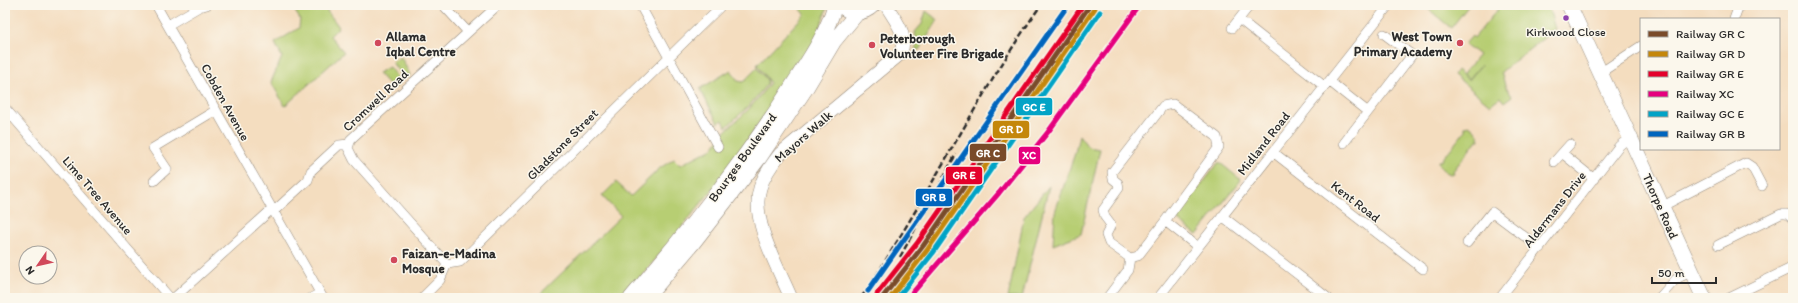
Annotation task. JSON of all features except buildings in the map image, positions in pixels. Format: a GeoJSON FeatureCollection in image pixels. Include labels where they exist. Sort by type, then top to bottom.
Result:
{"type":"FeatureCollection","features":[{"type":"Feature","properties":{"kind":"main road","name":"Bourges Boulevard"},"geometry":{"type":"LineString","coordinates":[[631,298],[723,185],[780,105],[824,36],[835,5]]}},
{"type":"Feature","properties":{"kind":"main road"},"geometry":{"type":"LineString","coordinates":[[840,5],[845,10],[867,8]]}},
{"type":"Feature","properties":{"kind":"main road","name":"Thorpe Road"},"geometry":{"type":"LineString","coordinates":[[1569,5],[1704,298]]}},
{"type":"Feature","properties":{"kind":"main road","name":"Bourges Boulevard"},"geometry":{"type":"LineString","coordinates":[[646,298],[692,244],[759,158],[806,88],[834,42],[867,8]]}},
{"type":"Feature","properties":{"kind":"street","name":"Cobden Avenue"},"geometry":{"type":"LineString","coordinates":[[156,5],[321,295]]}},
{"type":"Feature","properties":{"kind":"street"},"geometry":{"type":"LineString","coordinates":[[168,25],[198,7],[207,5]]}},
{"type":"Feature","properties":{"kind":"street"},"geometry":{"type":"LineString","coordinates":[[443,5],[468,32]]}},
{"type":"Feature","properties":{"kind":"street","name":"Cromwell Road"},"geometry":{"type":"LineString","coordinates":[[174,298],[308,180],[311,171],[339,145],[349,144],[351,139],[498,5]]}},
{"type":"Feature","properties":{"kind":"street"},"geometry":{"type":"LineString","coordinates":[[640,5],[718,148]]}},
{"type":"Feature","properties":{"kind":"street","name":"Gladstone Street"},"geometry":{"type":"LineString","coordinates":[[447,264],[460,262],[722,5]]}},
{"type":"Feature","properties":{"kind":"street","name":"Mayors Walk"},"geometry":{"type":"LineString","coordinates":[[791,298],[761,225],[758,207],[760,188],[771,165],[780,154],[900,54],[903,48],[903,32],[886,5]]}},
{"type":"Feature","properties":{"kind":"street"},"geometry":{"type":"LineString","coordinates":[[1232,28],[1250,5]]}},
{"type":"Feature","properties":{"kind":"street","name":"Midland Road"},"geometry":{"type":"LineString","coordinates":[[1158,298],[1389,5]]}},
{"type":"Feature","properties":{"kind":"street"},"geometry":{"type":"LineString","coordinates":[[1734,18],[1738,8],[1736,5]]}},
{"type":"Feature","properties":{"kind":"street"},"geometry":{"type":"LineString","coordinates":[[867,8],[897,22]]}},
{"type":"Feature","properties":{"kind":"street"},"geometry":{"type":"LineString","coordinates":[[1239,19],[1327,84],[1368,112]]}},
{"type":"Feature","properties":{"kind":"street"},"geometry":{"type":"LineString","coordinates":[[1344,143],[1412,55],[1384,34]]}},
{"type":"Feature","properties":{"kind":"street"},"geometry":{"type":"LineString","coordinates":[[1600,74],[1640,47]]}},
{"type":"Feature","properties":{"kind":"street"},"geometry":{"type":"LineString","coordinates":[[1173,104],[1217,137],[1219,147],[1165,220],[1138,256],[1130,258],[1109,243],[1106,235],[1111,225],[1105,217],[1103,210],[1120,188],[1118,183],[1113,179],[1112,172],[1163,106],[1173,104]]}},
{"type":"Feature","properties":{"kind":"street","name":"Lime Tree Avenue"},"geometry":{"type":"LineString","coordinates":[[5,108],[170,298]]}},
{"type":"Feature","properties":{"kind":"street"},"geometry":{"type":"LineString","coordinates":[[154,181],[167,169],[153,148],[216,110]]}},
{"type":"Feature","properties":{"kind":"street"},"geometry":{"type":"LineString","coordinates":[[713,138],[721,132]]}},
{"type":"Feature","properties":{"kind":"street","name":"Aldermans Drive"},"geometry":{"type":"LineString","coordinates":[[1500,298],[1619,146],[1630,137]]}},
{"type":"Feature","properties":{"kind":"street"},"geometry":{"type":"LineString","coordinates":[[349,144],[348,148],[354,160],[447,264],[440,280],[423,298]]}},
{"type":"Feature","properties":{"kind":"street"},"geometry":{"type":"LineString","coordinates":[[1554,162],[1570,144]]}},
{"type":"Feature","properties":{"kind":"street","name":"Kent Road"},"geometry":{"type":"LineString","coordinates":[[1273,152],[1423,270]]}},
{"type":"Feature","properties":{"kind":"street"},"geometry":{"type":"LineString","coordinates":[[1562,153],[1594,179]]}},
{"type":"Feature","properties":{"kind":"street"},"geometry":{"type":"LineString","coordinates":[[1661,207],[1746,163],[1752,167],[1762,186]]}},
{"type":"Feature","properties":{"kind":"street"},"geometry":{"type":"LineString","coordinates":[[1467,243],[1492,212],[1540,248]]}},
{"type":"Feature","properties":{"kind":"street"},"geometry":{"type":"LineString","coordinates":[[1718,245],[1781,214],[1787,214],[1793,219]]}},
{"type":"Feature","properties":{"kind":"street"},"geometry":{"type":"LineString","coordinates":[[1222,216],[1328,298]]}},
{"type":"Feature","properties":{"kind":"street"},"geometry":{"type":"LineString","coordinates":[[1165,220],[1198,247]]}},
{"type":"Feature","properties":{"kind":"street"},"geometry":{"type":"LineString","coordinates":[[1107,298],[1128,270],[1130,258]]}},
{"type":"Feature","properties":{"kind":"street"},"geometry":{"type":"LineString","coordinates":[[1729,298],[1793,267]]}},
{"type":"Feature","properties":{"kind":"street"},"geometry":{"type":"LineString","coordinates":[[1659,298],[1676,279],[1691,272]]}},
{"type":"Feature","properties":{"kind":"street"},"geometry":{"type":"LineString","coordinates":[[311,298],[321,295]]}},
{"type":"Feature","properties":{"kind":"green space"},"geometry":{"type":"Polygon","coordinates":[[[291,5],[328,6],[327,11],[339,27],[330,36],[344,52],[285,106],[271,82],[282,57],[275,43],[299,28],[300,19],[291,5]]]}},
{"type":"Feature","properties":{"kind":"green space"},"geometry":{"type":"Polygon","coordinates":[[[797,5],[828,5],[816,39],[725,174],[624,298],[536,298],[621,216],[602,196],[616,182],[631,196],[660,168],[674,159],[680,165],[713,148],[724,132],[749,109],[770,83],[757,65],[805,14],[797,5]]]}},
{"type":"Feature","properties":{"kind":"green space"},"geometry":{"type":"Polygon","coordinates":[[[1429,5],[1469,5],[1451,28],[1427,8],[1429,5]]]}},
{"type":"Feature","properties":{"kind":"green space"},"geometry":{"type":"Polygon","coordinates":[[[1496,5],[1548,5],[1555,29],[1501,72],[1506,88],[1512,96],[1504,102],[1500,97],[1490,105],[1454,75],[1457,70],[1469,80],[1481,65],[1469,79],[1463,74],[1479,55],[1465,44],[1472,36],[1474,38],[1498,9],[1496,5]]]}},
{"type":"Feature","properties":{"kind":"green space"},"geometry":{"type":"Polygon","coordinates":[[[926,11],[938,20],[919,50],[915,49],[917,45],[915,32],[922,24],[926,11]]]}},
{"type":"Feature","properties":{"kind":"green space"},"geometry":{"type":"Polygon","coordinates":[[[401,57],[410,75],[404,80],[392,62],[401,57]]]}},
{"type":"Feature","properties":{"kind":"green space"},"geometry":{"type":"Polygon","coordinates":[[[389,67],[401,82],[393,89],[378,73],[389,67]]]}},
{"type":"Feature","properties":{"kind":"green space"},"geometry":{"type":"Polygon","coordinates":[[[757,68],[767,80],[767,84],[748,107],[726,127],[723,120],[718,123],[700,89],[731,70],[738,81],[743,82],[757,68]]]}},
{"type":"Feature","properties":{"kind":"green space"},"geometry":{"type":"Polygon","coordinates":[[[1468,125],[1476,131],[1480,140],[1477,140],[1453,171],[1454,173],[1450,174],[1439,166],[1438,161],[1441,161],[1465,131],[1465,127],[1468,125]]]}},
{"type":"Feature","properties":{"kind":"green space"},"geometry":{"type":"Polygon","coordinates":[[[1079,135],[1088,147],[1100,149],[1081,234],[1053,245],[1055,212],[1075,153],[1079,135]]]}},
{"type":"Feature","properties":{"kind":"green space"},"geometry":{"type":"Polygon","coordinates":[[[1219,162],[1241,180],[1197,235],[1173,216],[1177,211],[1182,210],[1219,162]]]}},
{"type":"Feature","properties":{"kind":"green space"},"geometry":{"type":"Polygon","coordinates":[[[1049,186],[1022,298],[1008,298],[1024,217],[1049,186]]]}},
{"type":"Feature","properties":{"kind":"railway"},"geometry":{"type":"LineString","coordinates":[[861,298],[907,225],[994,77],[1041,5]]}},
{"type":"Feature","properties":{"kind":"railway"},"geometry":{"type":"LineString","coordinates":[[900,257],[956,154]]}},
{"type":"Feature","properties":{"kind":"railway"},"geometry":{"type":"LineString","coordinates":[[901,298],[952,225]]}},
{"type":"Feature","properties":{"kind":"transit line"},"geometry":{"type":"LineString","coordinates":[[868,291],[1068,5]]}},
{"type":"Feature","properties":{"kind":"transit line"},"geometry":{"type":"LineString","coordinates":[[877,294],[918,242],[1083,5]]}},
{"type":"Feature","properties":{"kind":"transit line"},"geometry":{"type":"LineString","coordinates":[[882,298],[923,246],[1090,5]]}},
{"type":"Feature","properties":{"kind":"transit line"},"geometry":{"type":"LineString","coordinates":[[890,298],[928,249],[1095,8]]}},
{"type":"Feature","properties":{"kind":"transit line"},"geometry":{"type":"LineString","coordinates":[[897,298],[933,253],[1100,12]]}},
{"type":"Feature","properties":{"kind":"rail line","name":"XC"},"geometry":{"type":"LineString","coordinates":[[908,298],[999,193],[1048,132],[1140,5]]}},
{"type":"Feature","properties":{"kind":"place","name":"Kirkwood Close"},"geometry":{"type":"Point","coordinates":[1566,18]}},
{"type":"Feature","properties":{"kind":"place","name":"Allama Iqbal Centre"},"geometry":{"type":"Point","coordinates":[378,43]}},
{"type":"Feature","properties":{"kind":"place","name":"West Town Primary Academy"},"geometry":{"type":"Point","coordinates":[1460,43]}},
{"type":"Feature","properties":{"kind":"place","name":"Peterborough Volunteer Fire Brigade"},"geometry":{"type":"Point","coordinates":[872,45]}},
{"type":"Feature","properties":{"kind":"place","name":"Faizan-e-Madina Mosque"},"geometry":{"type":"Point","coordinates":[394,260]}}]}
